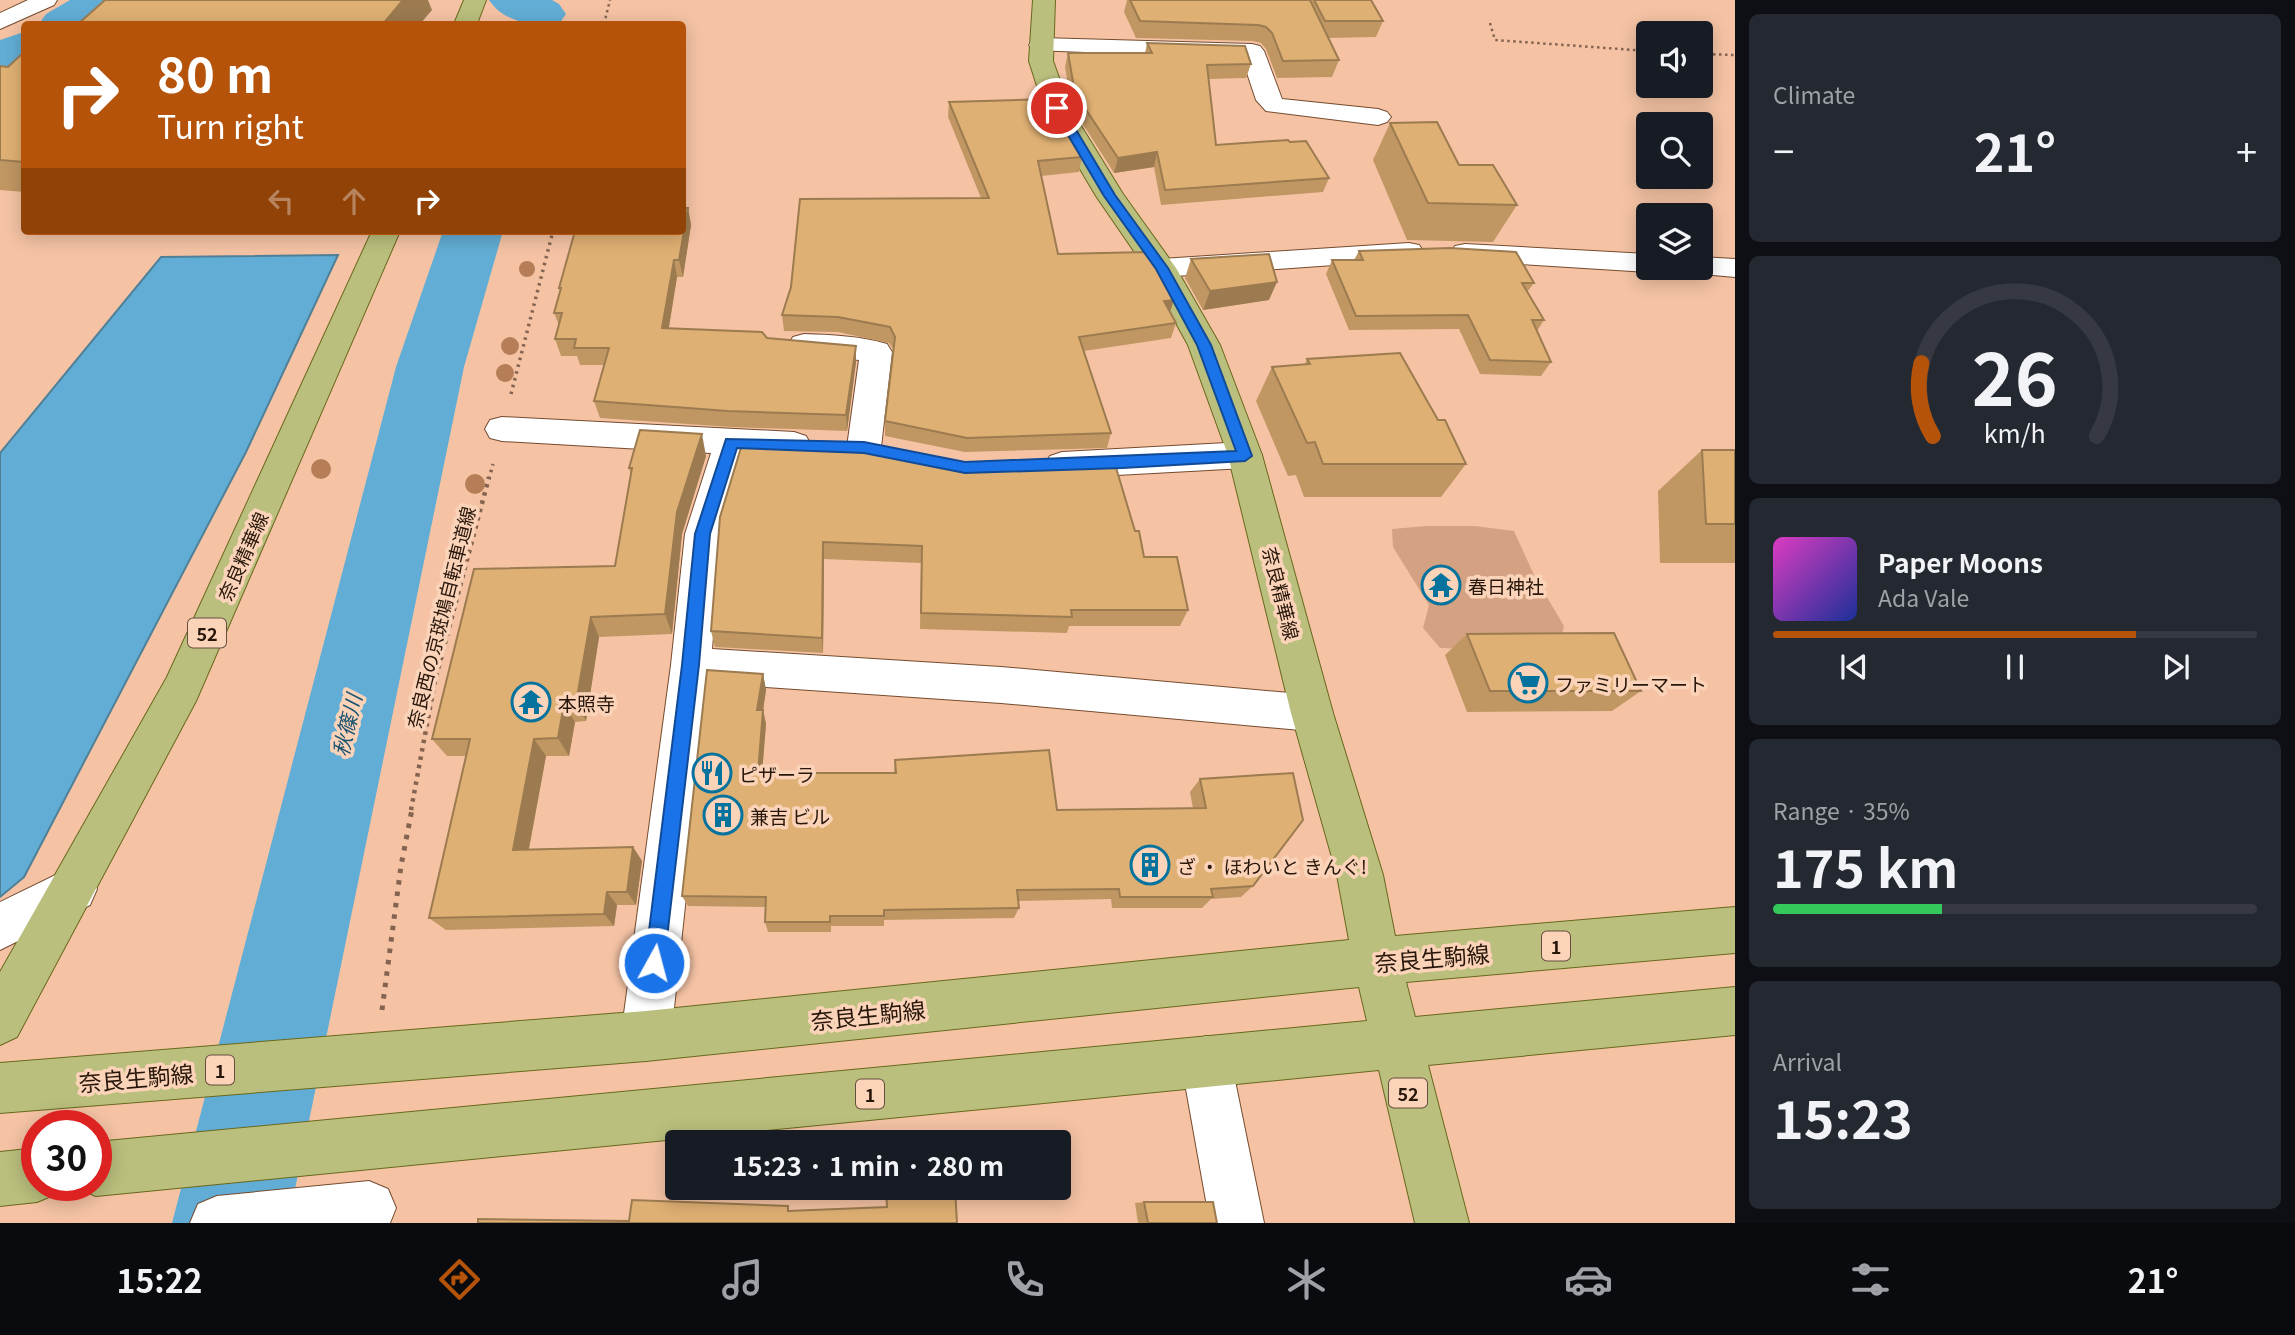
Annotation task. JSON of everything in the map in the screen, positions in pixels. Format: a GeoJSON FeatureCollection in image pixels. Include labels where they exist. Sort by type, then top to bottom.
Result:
{"type":"FeatureCollection","features":[{"type":"Feature","properties":{"kind":"main road"},"geometry":{"type":"LineString","coordinates":[[467,21],[475,0]]}},
{"type":"Feature","properties":{"kind":"main road","name":"奈良精華線"},"geometry":{"type":"LineString","coordinates":[[1044,0],[1041,61],[1057,108],[1110,196],[1161,268],[1204,345],[1245,456],[1312,713],[1360,875],[1396,1044],[1442,1223]]}},
{"type":"Feature","properties":{"kind":"main road","name":"奈良精華線"},"geometry":{"type":"LineString","coordinates":[[0,1020],[182,688],[384,235]]}},
{"type":"Feature","properties":{"kind":"main road","name":"奈良生駒線"},"geometry":{"type":"LineString","coordinates":[[0,1088],[646,1036],[1377,961],[1735,930]]}},
{"type":"Feature","properties":{"kind":"main road","name":"1"},"geometry":{"type":"LineString","coordinates":[[112,1167],[1735,1011]]}},
{"type":"Feature","properties":{"kind":"main road"},"geometry":{"type":"LineString","coordinates":[[0,1179],[21,1177]]}},
{"type":"Feature","properties":{"kind":"street"},"geometry":{"type":"LineString","coordinates":[[0,22],[46,0]]}},
{"type":"Feature","properties":{"kind":"street"},"geometry":{"type":"LineString","coordinates":[[1041,45],[1252,51],[1269,100],[1275,106],[1378,117]]}},
{"type":"Feature","properties":{"kind":"street"},"geometry":{"type":"LineString","coordinates":[[1161,268],[1347,254],[1442,251],[1636,261]]}},
{"type":"Feature","properties":{"kind":"street"},"geometry":{"type":"LineString","coordinates":[[1713,267],[1735,268]]}},
{"type":"Feature","properties":{"kind":"street"},"geometry":{"type":"LineString","coordinates":[[502,429],[854,448],[876,352],[838,346],[780,344]]}},
{"type":"Feature","properties":{"kind":"street"},"geometry":{"type":"LineString","coordinates":[[646,1036],[691,665],[703,534],[731,443]]}},
{"type":"Feature","properties":{"kind":"street"},"geometry":{"type":"LineString","coordinates":[[1031,466],[1245,456]]}},
{"type":"Feature","properties":{"kind":"street"},"geometry":{"type":"LineString","coordinates":[[691,665],[1042,687],[1312,713]]}},
{"type":"Feature","properties":{"kind":"street"},"geometry":{"type":"LineString","coordinates":[[0,926],[74,889]]}},
{"type":"Feature","properties":{"kind":"street"},"geometry":{"type":"LineString","coordinates":[[1206,1061],[1237,1223]]}},
{"type":"Feature","properties":{"kind":"street"},"geometry":{"type":"LineString","coordinates":[[217,1223],[369,1208]]}},
{"type":"Feature","properties":{"kind":"path"},"geometry":{"type":"LineString","coordinates":[[605,21],[610,0]]}},
{"type":"Feature","properties":{"kind":"path"},"geometry":{"type":"LineString","coordinates":[[1490,23],[1495,40],[1636,50]]}},
{"type":"Feature","properties":{"kind":"path"},"geometry":{"type":"LineString","coordinates":[[1713,54],[1735,55]]}},
{"type":"Feature","properties":{"kind":"path","name":"奈良西の京斑鳩自転車道線"},"geometry":{"type":"LineString","coordinates":[[364,1058],[435,681],[552,235]]}},
{"type":"Feature","properties":{"kind":"shaded area"},"geometry":{"type":"Polygon","coordinates":[[[1475,526],[1514,531],[1534,575],[1564,626],[1560,643],[1505,650],[1440,648],[1423,628],[1429,605],[1393,547],[1392,529],[1475,526]]]}},
{"type":"Feature","properties":{"kind":"water"},"geometry":{"type":"Polygon","coordinates":[[[338,255],[246,452],[24,877],[0,897],[0,453],[161,257],[338,255]]]}},
{"type":"Feature","properties":{"kind":"building"},"geometry":{"type":"Polygon","coordinates":[[[105,0],[403,0],[386,21],[81,21],[105,0]]]}},
{"type":"Feature","properties":{"kind":"building"},"geometry":{"type":"Polygon","coordinates":[[[1130,0],[1310,0],[1339,60],[1283,61],[1272,33],[1266,27],[1258,25],[1140,21],[1130,0]]]}},
{"type":"Feature","properties":{"kind":"building"},"geometry":{"type":"Polygon","coordinates":[[[1314,0],[1371,0],[1383,21],[1325,21],[1314,0]]]}},
{"type":"Feature","properties":{"kind":"building"},"geometry":{"type":"Polygon","coordinates":[[[1147,43],[1245,46],[1251,64],[1207,65],[1216,145],[1306,141],[1329,178],[1165,190],[1157,152],[1118,158],[1075,93],[1068,53],[1152,53],[1147,43]]]}},
{"type":"Feature","properties":{"kind":"building"},"geometry":{"type":"Polygon","coordinates":[[[21,55],[21,162],[0,160],[0,66],[8,67],[21,55]]]}},
{"type":"Feature","properties":{"kind":"building"},"geometry":{"type":"Polygon","coordinates":[[[1047,99],[1082,157],[1038,161],[1058,254],[1147,252],[1174,300],[1164,301],[1176,323],[1079,337],[1111,433],[967,438],[885,421],[895,337],[890,327],[838,317],[782,315],[791,287],[800,199],[989,198],[949,102],[1047,99]]]}},
{"type":"Feature","properties":{"kind":"building"},"geometry":{"type":"Polygon","coordinates":[[[1437,122],[1459,165],[1493,165],[1517,205],[1428,203],[1390,123],[1437,122]]]}},
{"type":"Feature","properties":{"kind":"building"},"geometry":{"type":"Polygon","coordinates":[[[574,235],[683,235],[679,260],[674,260],[662,328],[762,332],[767,338],[856,346],[846,415],[728,411],[594,401],[609,348],[574,348],[576,339],[555,339],[562,313],[554,313],[574,235]]]}},
{"type":"Feature","properties":{"kind":"building"},"geometry":{"type":"Polygon","coordinates":[[[1450,248],[1516,252],[1534,283],[1522,283],[1544,320],[1532,320],[1551,362],[1490,360],[1468,315],[1356,316],[1332,260],[1363,260],[1359,251],[1450,248]]]}},
{"type":"Feature","properties":{"kind":"building"},"geometry":{"type":"Polygon","coordinates":[[[1269,254],[1277,282],[1210,291],[1191,259],[1269,254]]]}},
{"type":"Feature","properties":{"kind":"building"},"geometry":{"type":"Polygon","coordinates":[[[1400,353],[1438,420],[1445,420],[1466,464],[1323,464],[1315,442],[1307,443],[1272,367],[1310,364],[1307,359],[1400,353]]]}},
{"type":"Feature","properties":{"kind":"building"},"geometry":{"type":"Polygon","coordinates":[[[640,430],[702,434],[677,512],[665,614],[591,617],[576,703],[564,704],[558,738],[534,739],[513,850],[633,847],[627,892],[607,892],[604,914],[429,918],[470,739],[432,739],[474,569],[615,566],[632,468],[629,468],[640,430]]]}},
{"type":"Feature","properties":{"kind":"building"},"geometry":{"type":"Polygon","coordinates":[[[743,441],[864,445],[967,466],[1114,461],[1135,531],[1139,531],[1144,557],[1177,557],[1188,610],[1071,610],[1072,617],[921,613],[922,546],[823,542],[822,638],[711,631],[720,517],[743,441]]]}},
{"type":"Feature","properties":{"kind":"building"},"geometry":{"type":"Polygon","coordinates":[[[1702,450],[1735,450],[1735,524],[1706,524],[1702,450]]]}},
{"type":"Feature","properties":{"kind":"building"},"geometry":{"type":"Polygon","coordinates":[[[1614,633],[1641,691],[1490,691],[1467,634],[1614,633]]]}},
{"type":"Feature","properties":{"kind":"building"},"geometry":{"type":"Polygon","coordinates":[[[707,670],[763,674],[757,710],[763,710],[758,773],[896,773],[895,760],[1049,750],[1057,810],[1206,808],[1200,779],[1293,773],[1303,820],[1253,886],[1211,889],[1213,897],[1120,897],[1119,889],[1017,890],[1019,908],[884,910],[884,916],[830,916],[830,922],[765,922],[766,897],[682,896],[707,670]]]}},
{"type":"Feature","properties":{"kind":"building"},"geometry":{"type":"Polygon","coordinates":[[[632,1200],[788,1206],[788,1211],[887,1207],[887,1200],[956,1200],[957,1223],[478,1223],[478,1219],[629,1221],[632,1200]]]}},
{"type":"Feature","properties":{"kind":"building"},"geometry":{"type":"Polygon","coordinates":[[[1144,1202],[1213,1202],[1217,1223],[1148,1223],[1144,1202]]]}},
{"type":"Feature","properties":{"kind":"waterway"},"geometry":{"type":"LineString","coordinates":[[68,21],[106,0]]}},
{"type":"Feature","properties":{"kind":"waterway"},"geometry":{"type":"LineString","coordinates":[[513,0],[542,14]]}},
{"type":"Feature","properties":{"kind":"waterway"},"geometry":{"type":"LineString","coordinates":[[0,61],[21,49]]}},
{"type":"Feature","properties":{"kind":"waterway","name":"秋篠川"},"geometry":{"type":"LineString","coordinates":[[230,1223],[430,367],[472,235]]}},
{"type":"Feature","properties":{"kind":"place","name":"春日神社"},"geometry":{"type":"Point","coordinates":[1441,585]}},
{"type":"Feature","properties":{"kind":"place","name":"ファミリーマート"},"geometry":{"type":"Point","coordinates":[1528,683]}},
{"type":"Feature","properties":{"kind":"place","name":"本照寺"},"geometry":{"type":"Point","coordinates":[531,702]}},
{"type":"Feature","properties":{"kind":"place","name":"ピザーラ"},"geometry":{"type":"Point","coordinates":[712,773]}},
{"type":"Feature","properties":{"kind":"place","name":"兼吉 ビル"},"geometry":{"type":"Point","coordinates":[723,815]}},
{"type":"Feature","properties":{"kind":"place","name":"ざ ・ ほわいと きんぐ!"},"geometry":{"type":"Point","coordinates":[1150,865]}},
{"type":"Feature","properties":{"kind":"route"},"geometry":{"type":"LineString","coordinates":[[654,963],[691,665],[703,534],[731,443],[864,447],[965,468],[1245,456],[1204,345],[1161,268],[1110,196],[1057,108]]}}]}
